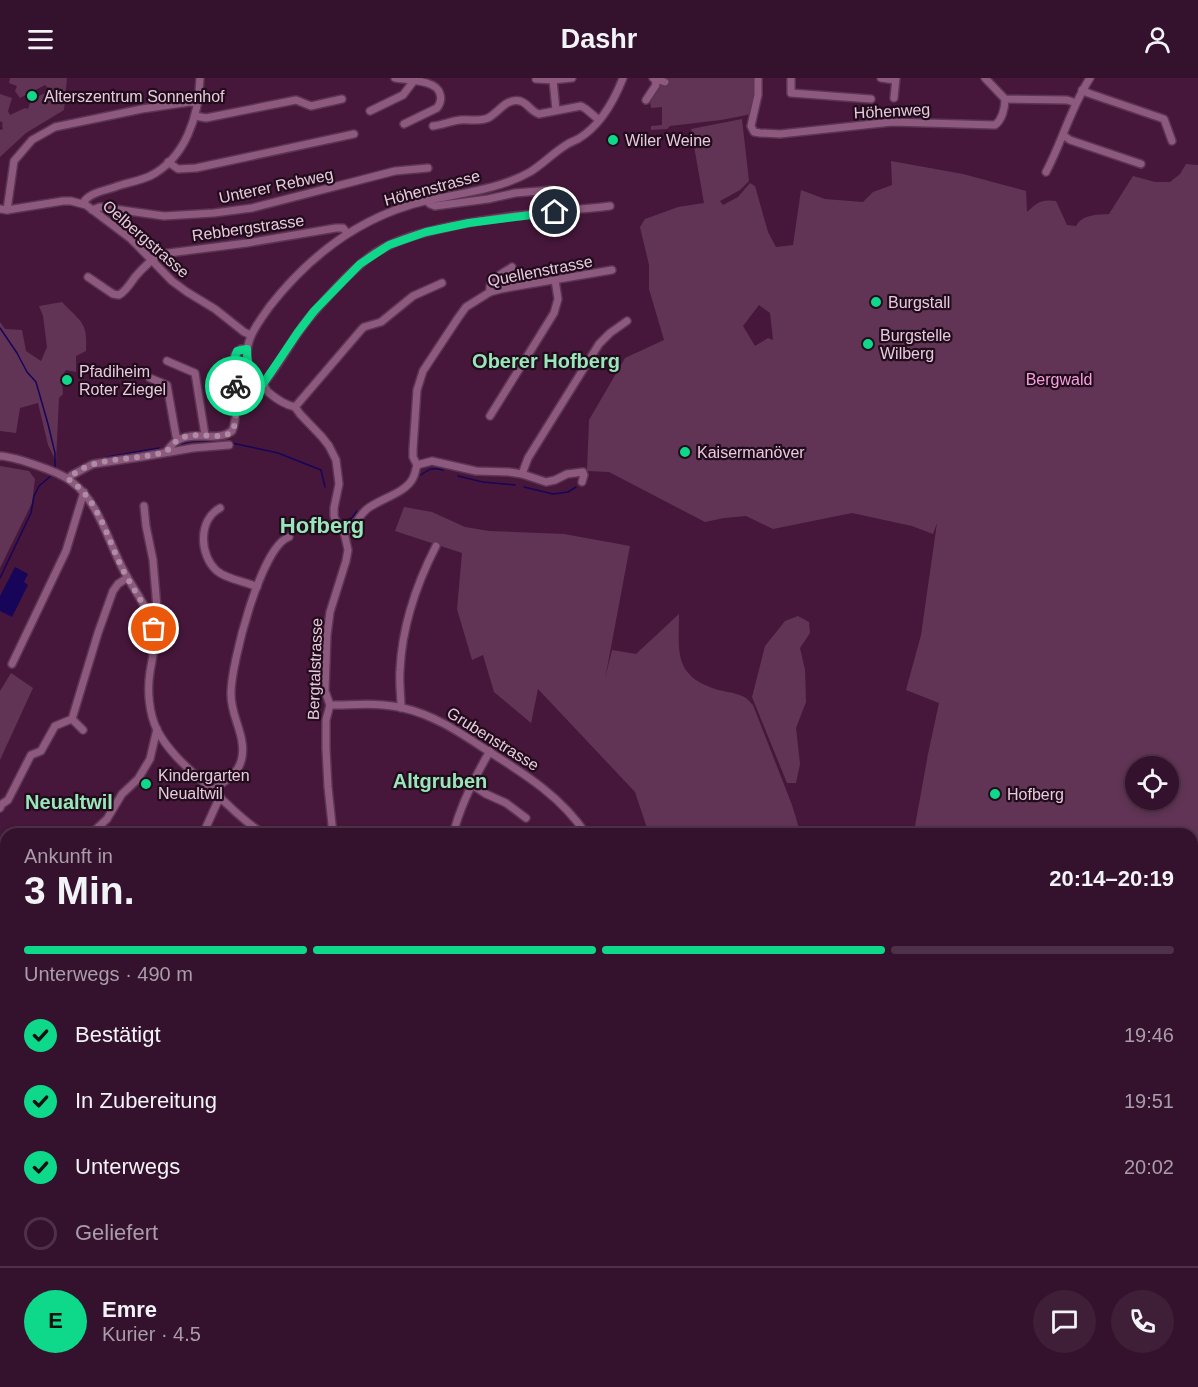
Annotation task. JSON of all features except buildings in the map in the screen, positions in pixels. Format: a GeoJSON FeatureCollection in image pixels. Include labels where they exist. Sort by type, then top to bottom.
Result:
{"type":"FeatureCollection","features":[{"type":"Feature","properties":{"kind":"street"},"geometry":{"type":"LineString","coordinates":[[198,103],[190,102],[142,109],[55,127],[32,140],[14,160],[4,209],[63,201],[83,203],[86,198],[96,193],[150,176],[168,162],[184,142],[195,116],[198,103],[200,78]]}},
{"type":"Feature","properties":{"kind":"street"},"geometry":{"type":"LineString","coordinates":[[395,78],[415,79],[433,85],[439,91],[441,102],[437,108],[404,124]]}},
{"type":"Feature","properties":{"kind":"street"},"geometry":{"type":"LineString","coordinates":[[536,79],[572,78]]}},
{"type":"Feature","properties":{"kind":"street","name":"Höhenstrasse"},"geometry":{"type":"LineString","coordinates":[[251,335],[284,289],[324,251],[347,233],[391,211],[501,185],[530,172],[566,144],[579,138],[599,120],[609,108],[623,78]]}},
{"type":"Feature","properties":{"kind":"street"},"geometry":{"type":"LineString","coordinates":[[654,78],[665,82]]}},
{"type":"Feature","properties":{"kind":"street"},"geometry":{"type":"LineString","coordinates":[[646,100],[656,84],[654,78]]}},
{"type":"Feature","properties":{"kind":"street","name":"Höhenweg"},"geometry":{"type":"LineString","coordinates":[[758,78],[758,95],[751,126],[754,132],[760,133],[780,134],[892,122],[994,125],[999,120],[1005,106],[1005,99]]}},
{"type":"Feature","properties":{"kind":"street"},"geometry":{"type":"LineString","coordinates":[[791,78],[791,93],[871,99]]}},
{"type":"Feature","properties":{"kind":"street"},"geometry":{"type":"LineString","coordinates":[[881,78],[895,79],[894,98]]}},
{"type":"Feature","properties":{"kind":"street"},"geometry":{"type":"LineString","coordinates":[[985,78],[1005,99],[1067,100],[1076,103]]}},
{"type":"Feature","properties":{"kind":"street"},"geometry":{"type":"LineString","coordinates":[[1046,172],[1082,90],[1090,78]]}},
{"type":"Feature","properties":{"kind":"street"},"geometry":{"type":"LineString","coordinates":[[370,111],[401,97],[415,79]]}},
{"type":"Feature","properties":{"kind":"street"},"geometry":{"type":"LineString","coordinates":[[553,80],[556,110]]}},
{"type":"Feature","properties":{"kind":"street"},"geometry":{"type":"LineString","coordinates":[[1082,90],[1164,119],[1172,141]]}},
{"type":"Feature","properties":{"kind":"street"},"geometry":{"type":"LineString","coordinates":[[195,116],[206,118],[296,100],[311,106],[342,99]]}},
{"type":"Feature","properties":{"kind":"street"},"geometry":{"type":"LineString","coordinates":[[433,126],[459,120],[487,118],[512,101],[522,102],[536,113],[581,106],[599,120]]}},
{"type":"Feature","properties":{"kind":"street"},"geometry":{"type":"LineString","coordinates":[[168,162],[178,168],[196,168],[354,134]]}},
{"type":"Feature","properties":{"kind":"street"},"geometry":{"type":"LineString","coordinates":[[1063,135],[1070,140],[1140,164]]}},
{"type":"Feature","properties":{"kind":"street","name":"Unterer Rebweg"},"geometry":{"type":"LineString","coordinates":[[92,210],[100,207],[164,216],[214,213],[252,208],[395,171],[428,168]]}},
{"type":"Feature","properties":{"kind":"street"},"geometry":{"type":"LineString","coordinates":[[427,201],[435,206],[516,193],[552,190]]}},
{"type":"Feature","properties":{"kind":"street","name":"Oelbergstrasse"},"geometry":{"type":"LineString","coordinates":[[83,203],[125,235],[172,281],[251,335]]}},
{"type":"Feature","properties":{"kind":"street"},"geometry":{"type":"LineString","coordinates":[[263,384],[314,311],[360,264],[389,245],[426,232],[469,223],[610,206]]}},
{"type":"Feature","properties":{"kind":"street","name":"Rebbergstrasse"},"geometry":{"type":"LineString","coordinates":[[152,260],[161,254],[336,228],[343,228],[347,233]]}},
{"type":"Feature","properties":{"kind":"street"},"geometry":{"type":"LineString","coordinates":[[88,278],[115,295],[120,295],[152,260]]}},
{"type":"Feature","properties":{"kind":"street"},"geometry":{"type":"LineString","coordinates":[[490,292],[489,286],[492,281],[512,267]]}},
{"type":"Feature","properties":{"kind":"street","name":"Quellenstrasse"},"geometry":{"type":"LineString","coordinates":[[417,465],[413,449],[417,390],[423,371],[462,312],[490,292],[612,270]]}},
{"type":"Feature","properties":{"kind":"street"},"geometry":{"type":"LineString","coordinates":[[490,416],[554,313],[558,299],[555,280]]}},
{"type":"Feature","properties":{"kind":"street"},"geometry":{"type":"LineString","coordinates":[[295,407],[364,327],[381,322],[413,296],[442,283]]}},
{"type":"Feature","properties":{"kind":"street"},"geometry":{"type":"LineString","coordinates":[[522,474],[528,458],[599,344],[627,321]]}},
{"type":"Feature","properties":{"kind":"street","name":"Bergtalstrasse"},"geometry":{"type":"LineString","coordinates":[[251,335],[247,359],[254,378],[263,384],[268,392],[289,406],[295,407],[329,446],[336,460],[339,484],[334,516],[338,527],[344,532],[347,555],[330,612],[327,635],[325,691],[330,705],[326,716],[326,749],[332,828]]}},
{"type":"Feature","properties":{"kind":"street"},"geometry":{"type":"LineString","coordinates":[[166,452],[178,440],[192,435],[222,435],[231,432],[236,416],[235,355],[247,349]]}},
{"type":"Feature","properties":{"kind":"street"},"geometry":{"type":"LineString","coordinates":[[167,361],[195,373],[205,435]]}},
{"type":"Feature","properties":{"kind":"street"},"geometry":{"type":"LineString","coordinates":[[150,378],[166,385],[178,440]]}},
{"type":"Feature","properties":{"kind":"street"},"geometry":{"type":"LineString","coordinates":[[68,479],[93,464],[192,448],[229,445]]}},
{"type":"Feature","properties":{"kind":"street"},"geometry":{"type":"LineString","coordinates":[[0,456],[54,472],[68,479],[84,492],[96,511],[127,578],[150,619],[154,636],[149,692],[157,729],[172,753],[256,828]]}},
{"type":"Feature","properties":{"kind":"street"},"geometry":{"type":"LineString","coordinates":[[344,532],[353,527],[369,507],[408,485],[414,478],[417,465],[432,461],[476,471],[522,474],[551,482],[567,474],[583,472],[582,482]]}},
{"type":"Feature","properties":{"kind":"street"},"geometry":{"type":"LineString","coordinates":[[12,664],[66,552],[84,492]]}},
{"type":"Feature","properties":{"kind":"street"},"geometry":{"type":"LineString","coordinates":[[144,506],[153,560],[157,608],[155,616],[150,619]]}},
{"type":"Feature","properties":{"kind":"street"},"geometry":{"type":"LineString","coordinates":[[220,508],[210,515],[205,525],[204,544],[210,561],[221,573],[257,587]]}},
{"type":"Feature","properties":{"kind":"street"},"geometry":{"type":"LineString","coordinates":[[213,790],[233,775],[243,755],[242,738],[231,694],[234,670],[244,623],[268,560],[283,538],[289,537]]}},
{"type":"Feature","properties":{"kind":"street"},"geometry":{"type":"LineString","coordinates":[[401,708],[400,670],[406,625],[424,570],[436,546]]}},
{"type":"Feature","properties":{"kind":"street"},"geometry":{"type":"LineString","coordinates":[[72,719],[113,591],[116,585],[127,578]]}},
{"type":"Feature","properties":{"kind":"street","name":"Grubenstrasse"},"geometry":{"type":"LineString","coordinates":[[330,705],[372,704],[401,708],[422,713],[442,722],[547,790],[564,805],[581,828]]}},
{"type":"Feature","properties":{"kind":"street"},"geometry":{"type":"LineString","coordinates":[[72,719],[83,730]]}},
{"type":"Feature","properties":{"kind":"street"},"geometry":{"type":"LineString","coordinates":[[0,808],[8,800],[31,755],[41,751],[55,726],[72,719]]}},
{"type":"Feature","properties":{"kind":"street"},"geometry":{"type":"LineString","coordinates":[[97,828],[107,819],[122,794],[138,779],[150,759],[157,729]]}},
{"type":"Feature","properties":{"kind":"street"},"geometry":{"type":"LineString","coordinates":[[455,828],[471,784],[490,752]]}},
{"type":"Feature","properties":{"kind":"street"},"geometry":{"type":"LineString","coordinates":[[471,784],[506,803],[526,818]]}},
{"type":"Feature","properties":{"kind":"street"},"geometry":{"type":"LineString","coordinates":[[206,828],[221,798]]}},
{"type":"Feature","properties":{"kind":"green space"},"geometry":{"type":"Polygon","coordinates":[[[10,78],[67,78],[64,110],[26,133],[0,157],[0,130],[3,129],[3,123],[0,121],[0,94],[12,98],[8,111],[10,115],[25,108],[28,109],[31,100],[49,89],[45,85],[20,98],[15,91],[17,86],[9,83],[10,78]]]}},
{"type":"Feature","properties":{"kind":"green space"},"geometry":{"type":"Polygon","coordinates":[[[665,78],[756,78],[756,95],[752,114],[651,130],[651,126],[662,125],[662,107],[651,108],[650,101],[662,84],[668,83],[668,79],[665,78]]]}},
{"type":"Feature","properties":{"kind":"green space","name":"Bergwald"},"geometry":{"type":"Polygon","coordinates":[[[742,119],[749,181],[740,190],[720,201],[723,205],[738,197],[750,183],[755,186],[768,232],[776,247],[793,245],[801,190],[825,199],[863,202],[873,192],[892,185],[891,161],[963,174],[1026,191],[1027,212],[1040,202],[1056,201],[1067,225],[1076,226],[1086,217],[1109,214],[1133,176],[1155,182],[1170,182],[1180,174],[1186,164],[1198,165],[1198,828],[902,828],[915,826],[939,703],[906,690],[921,635],[937,523],[933,534],[912,526],[852,513],[773,529],[746,516],[705,522],[609,472],[587,471],[589,420],[625,358],[664,340],[649,289],[649,265],[640,227],[645,219],[678,207],[704,203],[691,129],[742,119]],[[759,305],[743,326],[755,346],[768,338],[773,340],[770,313],[759,305]]]}},
{"type":"Feature","properties":{"kind":"green space"},"geometry":{"type":"Polygon","coordinates":[[[62,302],[82,323],[86,334],[86,351],[76,356],[76,372],[66,370],[62,376],[63,394],[59,398],[56,461],[48,445],[38,403],[20,408],[16,433],[0,431],[0,322],[5,329],[22,330],[26,351],[41,361],[47,347],[43,316],[39,306],[62,302]]]}},
{"type":"Feature","properties":{"kind":"green space"},"geometry":{"type":"Polygon","coordinates":[[[0,466],[29,471],[35,479],[32,503],[0,568],[0,466]]]}},
{"type":"Feature","properties":{"kind":"green space"},"geometry":{"type":"Polygon","coordinates":[[[404,507],[432,512],[465,527],[489,531],[564,534],[630,546],[605,679],[612,650],[636,654],[679,614],[679,650],[685,669],[701,683],[736,694],[753,705],[799,828],[647,828],[635,792],[538,689],[531,723],[494,692],[483,655],[472,660],[457,609],[462,553],[395,531],[404,507]]]}},
{"type":"Feature","properties":{"kind":"green space"},"geometry":{"type":"Polygon","coordinates":[[[798,616],[809,622],[810,633],[800,648],[805,670],[806,702],[796,728],[800,764],[796,783],[787,783],[752,697],[765,646],[785,621],[798,616]]]}},
{"type":"Feature","properties":{"kind":"green space"},"geometry":{"type":"Polygon","coordinates":[[[11,673],[33,688],[0,760],[0,691],[11,673]]]}},
{"type":"Feature","properties":{"kind":"shaded area"},"geometry":{"type":"Polygon","coordinates":[[[15,567],[28,574],[24,582],[28,585],[12,617],[0,611],[0,596],[15,567]]]}},
{"type":"Feature","properties":{"kind":"waterway"},"geometry":{"type":"LineString","coordinates":[[0,328],[27,372],[36,382],[55,453],[55,470]]}},
{"type":"Feature","properties":{"kind":"waterway"},"geometry":{"type":"LineString","coordinates":[[174,447],[192,441],[224,442]]}},
{"type":"Feature","properties":{"kind":"waterway"},"geometry":{"type":"LineString","coordinates":[[232,443],[278,453],[321,470],[325,487]]}},
{"type":"Feature","properties":{"kind":"waterway"},"geometry":{"type":"LineString","coordinates":[[107,457],[159,448]]}},
{"type":"Feature","properties":{"kind":"waterway"},"geometry":{"type":"LineString","coordinates":[[421,475],[431,469],[443,470]]}},
{"type":"Feature","properties":{"kind":"waterway"},"geometry":{"type":"LineString","coordinates":[[0,578],[31,513],[34,496],[39,486],[53,474]]}},
{"type":"Feature","properties":{"kind":"waterway"},"geometry":{"type":"LineString","coordinates":[[458,476],[483,482],[515,485]]}},
{"type":"Feature","properties":{"kind":"waterway"},"geometry":{"type":"LineString","coordinates":[[524,487],[553,494],[568,492],[576,487]]}},
{"type":"Feature","properties":{"kind":"waterway"},"geometry":{"type":"LineString","coordinates":[[340,522],[352,518],[357,511]]}},
{"type":"Feature","properties":{"kind":"way so far"},"geometry":{"type":"LineString","coordinates":[[154,629],[127,578],[93,504],[80,488],[68,479],[93,464],[166,452],[181,438],[229,433],[232,431],[236,416],[235,386]]}},
{"type":"Feature","properties":{"kind":"place","name":"Alterszentrum Sonnenhof"},"geometry":{"type":"Point","coordinates":[32,96]}},
{"type":"Feature","properties":{"kind":"place","name":"Wiler Weine"},"geometry":{"type":"Point","coordinates":[613,140]}},
{"type":"Feature","properties":{"kind":"place","name":"Burgstall"},"geometry":{"type":"Point","coordinates":[876,302]}},
{"type":"Feature","properties":{"kind":"place","name":"Burgstelle Wilberg"},"geometry":{"type":"Point","coordinates":[868,344]}},
{"type":"Feature","properties":{"kind":"place","name":"Pfadiheim Roter Ziegel"},"geometry":{"type":"Point","coordinates":[67,380]}},
{"type":"Feature","properties":{"kind":"place","name":"Kaisermanöver"},"geometry":{"type":"Point","coordinates":[685,452]}},
{"type":"Feature","properties":{"kind":"place","name":"Kindergarten Neualtwil"},"geometry":{"type":"Point","coordinates":[146,784]}},
{"type":"Feature","properties":{"kind":"place","name":"Hofberg"},"geometry":{"type":"Point","coordinates":[995,794]}},
{"type":"Feature","properties":{"kind":"district","name":"Oberer Hofberg"},"geometry":{"type":"Point","coordinates":[546,361]}},
{"type":"Feature","properties":{"kind":"district","name":"Hofberg"},"geometry":{"type":"Point","coordinates":[322,525]}},
{"type":"Feature","properties":{"kind":"district","name":"Altgruben"},"geometry":{"type":"Point","coordinates":[440,781]}},
{"type":"Feature","properties":{"kind":"district","name":"Neualtwil"},"geometry":{"type":"Point","coordinates":[69,802]}},
{"type":"Feature","properties":{"kind":"route"},"geometry":{"type":"LineString","coordinates":[[235,386],[234,367],[237,351],[247,349],[249,369],[254,378],[263,384],[314,311],[360,264],[389,245],[426,232],[469,223],[555,212]]}}]}
